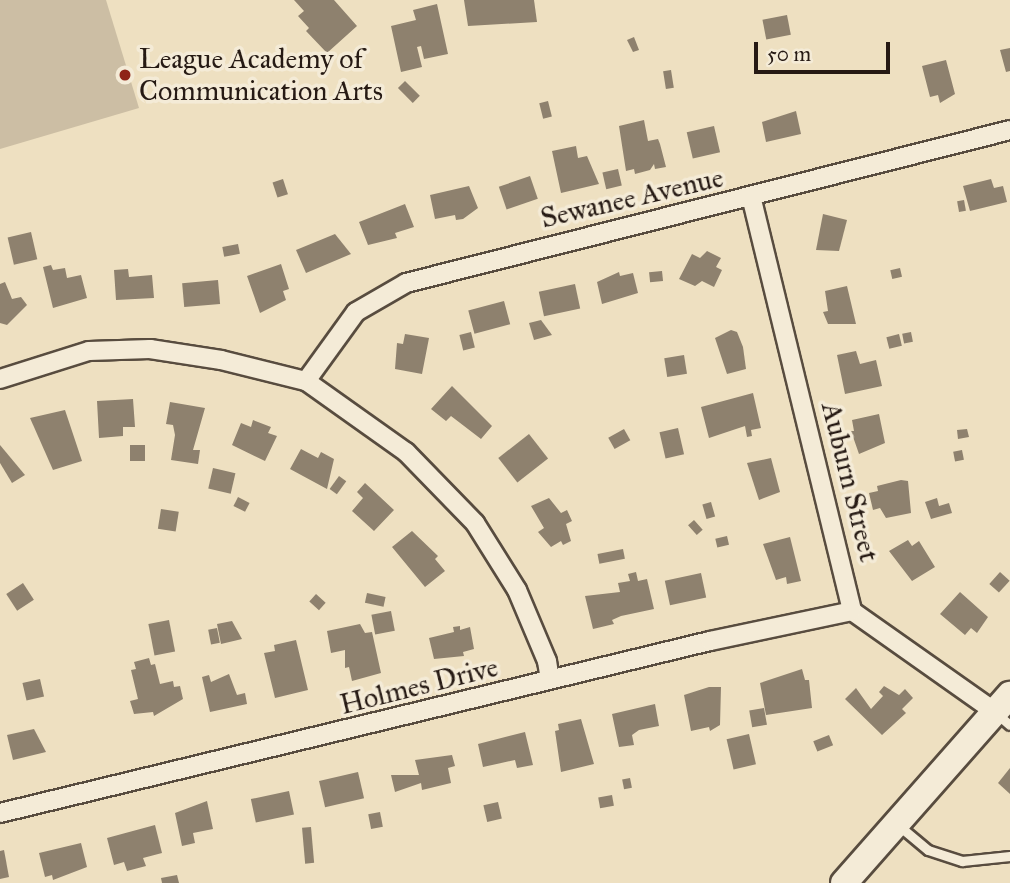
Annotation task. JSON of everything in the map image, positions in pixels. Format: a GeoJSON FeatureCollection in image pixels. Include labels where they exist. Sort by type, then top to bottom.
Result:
{"type":"FeatureCollection","features":[{"type":"Feature","properties":{"kind":"main road"},"geometry":{"type":"LineString","coordinates":[[844,883],[896,824],[1005,711]]}},
{"type":"Feature","properties":{"kind":"street","name":"Sewanee Avenue"},"geometry":{"type":"LineString","coordinates":[[306,382],[356,312],[406,283],[487,259],[1010,130]]}},
{"type":"Feature","properties":{"kind":"street","name":"Auburn Street"},"geometry":{"type":"LineString","coordinates":[[751,196],[852,611]]}},
{"type":"Feature","properties":{"kind":"street"},"geometry":{"type":"LineString","coordinates":[[0,379],[89,351],[150,349],[221,360],[306,382],[406,452],[475,523],[517,590],[547,661],[550,679]]}},
{"type":"Feature","properties":{"kind":"street"},"geometry":{"type":"LineString","coordinates":[[852,611],[1005,711]]}},
{"type":"Feature","properties":{"kind":"street","name":"Holmes Drive"},"geometry":{"type":"LineString","coordinates":[[0,813],[550,679],[852,611]]}},
{"type":"Feature","properties":{"kind":"lane"},"geometry":{"type":"LineString","coordinates":[[896,824],[928,850],[962,861],[1010,856]]}},
{"type":"Feature","properties":{"kind":"shaded area"},"geometry":{"type":"Polygon","coordinates":[[[0,0],[106,0],[139,108],[0,149],[0,0]]]}},
{"type":"Feature","properties":{"kind":"building"},"geometry":{"type":"Polygon","coordinates":[[[294,0],[334,0],[357,26],[327,53],[306,31],[309,28],[298,16],[304,11],[294,0]]]}},
{"type":"Feature","properties":{"kind":"building"},"geometry":{"type":"Polygon","coordinates":[[[464,0],[534,0],[537,22],[468,26],[464,0]]]}},
{"type":"Feature","properties":{"kind":"building"},"geometry":{"type":"Polygon","coordinates":[[[437,4],[448,54],[424,59],[421,46],[417,47],[422,67],[401,72],[391,26],[416,20],[413,10],[437,4]]]}},
{"type":"Feature","properties":{"kind":"building"},"geometry":{"type":"Polygon","coordinates":[[[787,15],[791,35],[766,39],[762,20],[787,15]]]}},
{"type":"Feature","properties":{"kind":"building"},"geometry":{"type":"Polygon","coordinates":[[[634,37],[639,50],[633,52],[627,40],[634,37]]]}},
{"type":"Feature","properties":{"kind":"building"},"geometry":{"type":"Polygon","coordinates":[[[1010,48],[1010,71],[1006,72],[1000,50],[1010,48]]]}},
{"type":"Feature","properties":{"kind":"building"},"geometry":{"type":"Polygon","coordinates":[[[946,60],[955,94],[940,103],[938,95],[930,97],[922,66],[946,60]]]}},
{"type":"Feature","properties":{"kind":"building"},"geometry":{"type":"Polygon","coordinates":[[[671,70],[674,88],[666,89],[663,71],[671,70]]]}},
{"type":"Feature","properties":{"kind":"building"},"geometry":{"type":"Polygon","coordinates":[[[405,81],[420,96],[413,103],[398,88],[405,81]]]}},
{"type":"Feature","properties":{"kind":"building"},"geometry":{"type":"Polygon","coordinates":[[[548,101],[552,117],[543,119],[539,103],[548,101]]]}},
{"type":"Feature","properties":{"kind":"building"},"geometry":{"type":"Polygon","coordinates":[[[796,111],[801,134],[766,142],[762,122],[796,111]]]}},
{"type":"Feature","properties":{"kind":"building"},"geometry":{"type":"Polygon","coordinates":[[[644,120],[648,141],[658,139],[666,167],[655,169],[654,164],[650,170],[635,174],[634,169],[626,171],[619,126],[644,120]]]}},
{"type":"Feature","properties":{"kind":"building"},"geometry":{"type":"Polygon","coordinates":[[[714,126],[720,152],[693,159],[687,132],[714,126]]]}},
{"type":"Feature","properties":{"kind":"building"},"geometry":{"type":"Polygon","coordinates":[[[576,146],[578,158],[587,156],[599,184],[561,193],[552,151],[576,146]]]}},
{"type":"Feature","properties":{"kind":"building"},"geometry":{"type":"Polygon","coordinates":[[[618,169],[622,186],[606,189],[602,173],[618,169]]]}},
{"type":"Feature","properties":{"kind":"building"},"geometry":{"type":"Polygon","coordinates":[[[530,176],[538,199],[507,209],[499,187],[530,176]]]}},
{"type":"Feature","properties":{"kind":"building"},"geometry":{"type":"Polygon","coordinates":[[[283,179],[288,194],[277,198],[273,182],[283,179]]]}},
{"type":"Feature","properties":{"kind":"building"},"geometry":{"type":"Polygon","coordinates":[[[991,179],[994,188],[1003,186],[1007,202],[970,211],[963,186],[991,179]]]}},
{"type":"Feature","properties":{"kind":"building"},"geometry":{"type":"Polygon","coordinates":[[[469,186],[478,208],[463,219],[456,220],[455,215],[435,219],[430,195],[469,186]]]}},
{"type":"Feature","properties":{"kind":"building"},"geometry":{"type":"Polygon","coordinates":[[[964,200],[966,211],[959,212],[957,201],[964,200]]]}},
{"type":"Feature","properties":{"kind":"building"},"geometry":{"type":"Polygon","coordinates":[[[405,204],[414,227],[395,233],[397,238],[368,245],[359,222],[405,204]]]}},
{"type":"Feature","properties":{"kind":"building"},"geometry":{"type":"Polygon","coordinates":[[[823,214],[847,220],[839,251],[816,250],[823,214]]]}},
{"type":"Feature","properties":{"kind":"building"},"geometry":{"type":"Polygon","coordinates":[[[31,232],[37,259],[14,265],[8,237],[31,232]]]}},
{"type":"Feature","properties":{"kind":"building"},"geometry":{"type":"Polygon","coordinates":[[[335,234],[351,254],[306,273],[296,250],[335,234]]]}},
{"type":"Feature","properties":{"kind":"building"},"geometry":{"type":"Polygon","coordinates":[[[238,244],[240,254],[224,257],[222,247],[238,244]]]}},
{"type":"Feature","properties":{"kind":"building"},"geometry":{"type":"Polygon","coordinates":[[[707,251],[721,258],[716,267],[722,270],[714,287],[702,281],[695,286],[679,279],[692,254],[700,258],[707,251]]]}},
{"type":"Feature","properties":{"kind":"building"},"geometry":{"type":"Polygon","coordinates":[[[281,264],[289,289],[283,291],[286,300],[260,313],[247,276],[281,264]]]}},
{"type":"Feature","properties":{"kind":"building"},"geometry":{"type":"Polygon","coordinates":[[[51,265],[53,270],[65,268],[67,278],[81,275],[87,298],[53,308],[43,267],[51,265]]]}},
{"type":"Feature","properties":{"kind":"building"},"geometry":{"type":"Polygon","coordinates":[[[900,268],[902,277],[892,279],[890,270],[900,268]]]}},
{"type":"Feature","properties":{"kind":"building"},"geometry":{"type":"Polygon","coordinates":[[[128,269],[129,277],[152,275],[154,298],[116,300],[114,270],[128,269]]]}},
{"type":"Feature","properties":{"kind":"building"},"geometry":{"type":"Polygon","coordinates":[[[662,271],[663,281],[650,282],[649,272],[662,271]]]}},
{"type":"Feature","properties":{"kind":"building"},"geometry":{"type":"Polygon","coordinates":[[[619,272],[620,276],[633,273],[638,293],[602,304],[597,282],[619,272]]]}},
{"type":"Feature","properties":{"kind":"building"},"geometry":{"type":"Polygon","coordinates":[[[218,280],[220,304],[184,307],[182,283],[218,280]]]}},
{"type":"Feature","properties":{"kind":"building"},"geometry":{"type":"Polygon","coordinates":[[[5,282],[12,299],[21,297],[27,305],[7,325],[0,323],[0,284],[5,282]]]}},
{"type":"Feature","properties":{"kind":"building"},"geometry":{"type":"Polygon","coordinates":[[[575,284],[580,308],[544,316],[539,292],[575,284]]]}},
{"type":"Feature","properties":{"kind":"building"},"geometry":{"type":"Polygon","coordinates":[[[847,286],[856,324],[828,324],[823,312],[828,311],[825,291],[847,286]]]}},
{"type":"Feature","properties":{"kind":"building"},"geometry":{"type":"Polygon","coordinates":[[[504,301],[510,324],[474,334],[468,311],[504,301]]]}},
{"type":"Feature","properties":{"kind":"building"},"geometry":{"type":"Polygon","coordinates":[[[541,320],[552,335],[534,340],[529,323],[541,320]]]}},
{"type":"Feature","properties":{"kind":"building"},"geometry":{"type":"Polygon","coordinates":[[[731,330],[737,332],[743,347],[746,369],[727,374],[715,338],[731,330]]]}},
{"type":"Feature","properties":{"kind":"building"},"geometry":{"type":"Polygon","coordinates":[[[471,332],[475,348],[463,350],[459,335],[471,332]]]}},
{"type":"Feature","properties":{"kind":"building"},"geometry":{"type":"Polygon","coordinates":[[[911,332],[913,342],[904,344],[902,334],[911,332]]]}},
{"type":"Feature","properties":{"kind":"building"},"geometry":{"type":"Polygon","coordinates":[[[405,334],[429,338],[422,374],[395,369],[397,343],[403,344],[405,334]]]}},
{"type":"Feature","properties":{"kind":"building"},"geometry":{"type":"Polygon","coordinates":[[[899,334],[902,346],[889,349],[886,337],[899,334]]]}},
{"type":"Feature","properties":{"kind":"building"},"geometry":{"type":"Polygon","coordinates":[[[856,351],[860,364],[876,360],[882,386],[845,394],[837,355],[856,351]]]}},
{"type":"Feature","properties":{"kind":"building"},"geometry":{"type":"Polygon","coordinates":[[[684,355],[687,374],[667,377],[664,358],[684,355]]]}},
{"type":"Feature","properties":{"kind":"building"},"geometry":{"type":"Polygon","coordinates":[[[452,386],[492,426],[481,439],[451,416],[446,421],[431,409],[452,386]]]}},
{"type":"Feature","properties":{"kind":"building"},"geometry":{"type":"Polygon","coordinates":[[[753,393],[761,428],[751,430],[752,436],[747,437],[745,426],[709,438],[701,407],[753,393]]]}},
{"type":"Feature","properties":{"kind":"building"},"geometry":{"type":"Polygon","coordinates":[[[133,399],[135,427],[123,427],[123,436],[99,438],[97,401],[133,399]]]}},
{"type":"Feature","properties":{"kind":"building"},"geometry":{"type":"Polygon","coordinates":[[[170,402],[205,408],[193,450],[200,450],[198,464],[171,460],[175,435],[173,425],[166,424],[170,402]]]}},
{"type":"Feature","properties":{"kind":"building"},"geometry":{"type":"Polygon","coordinates":[[[65,410],[82,461],[53,470],[30,418],[65,410]]]}},
{"type":"Feature","properties":{"kind":"building"},"geometry":{"type":"Polygon","coordinates":[[[879,414],[885,443],[859,454],[851,431],[854,431],[852,420],[879,414]]]}},
{"type":"Feature","properties":{"kind":"building"},"geometry":{"type":"Polygon","coordinates":[[[253,420],[271,427],[268,433],[277,436],[265,461],[232,445],[241,423],[251,427],[253,420]]]}},
{"type":"Feature","properties":{"kind":"building"},"geometry":{"type":"Polygon","coordinates":[[[678,428],[684,454],[666,459],[659,432],[678,428]]]}},
{"type":"Feature","properties":{"kind":"building"},"geometry":{"type":"Polygon","coordinates":[[[624,429],[630,440],[615,449],[608,438],[624,429]]]}},
{"type":"Feature","properties":{"kind":"building"},"geometry":{"type":"Polygon","coordinates":[[[967,429],[969,437],[958,439],[957,430],[967,429]]]}},
{"type":"Feature","properties":{"kind":"building"},"geometry":{"type":"Polygon","coordinates":[[[529,434],[548,458],[517,482],[498,458],[529,434]]]}},
{"type":"Feature","properties":{"kind":"building"},"geometry":{"type":"Polygon","coordinates":[[[0,445],[25,475],[12,483],[0,463],[0,445]]]}},
{"type":"Feature","properties":{"kind":"building"},"geometry":{"type":"Polygon","coordinates":[[[130,445],[145,445],[145,461],[130,461],[130,445]]]}},
{"type":"Feature","properties":{"kind":"building"},"geometry":{"type":"Polygon","coordinates":[[[301,449],[318,458],[321,452],[334,459],[327,489],[290,469],[301,449]]]}},
{"type":"Feature","properties":{"kind":"building"},"geometry":{"type":"Polygon","coordinates":[[[962,450],[964,460],[955,462],[953,452],[962,450]]]}},
{"type":"Feature","properties":{"kind":"building"},"geometry":{"type":"Polygon","coordinates":[[[771,458],[780,492],[759,500],[747,463],[771,458]]]}},
{"type":"Feature","properties":{"kind":"building"},"geometry":{"type":"Polygon","coordinates":[[[213,468],[235,473],[231,494],[208,488],[213,468]]]}},
{"type":"Feature","properties":{"kind":"building"},"geometry":{"type":"Polygon","coordinates":[[[339,476],[346,481],[337,494],[330,489],[339,476]]]}},
{"type":"Feature","properties":{"kind":"building"},"geometry":{"type":"Polygon","coordinates":[[[901,480],[908,481],[911,513],[886,518],[880,508],[873,510],[869,493],[878,491],[877,486],[901,480]]]}},
{"type":"Feature","properties":{"kind":"building"},"geometry":{"type":"Polygon","coordinates":[[[365,483],[394,510],[374,531],[352,511],[363,498],[357,492],[365,483]]]}},
{"type":"Feature","properties":{"kind":"building"},"geometry":{"type":"Polygon","coordinates":[[[238,497],[250,503],[245,512],[233,506],[238,497]]]}},
{"type":"Feature","properties":{"kind":"building"},"geometry":{"type":"Polygon","coordinates":[[[549,498],[561,513],[567,510],[572,521],[566,524],[571,541],[563,545],[561,541],[551,547],[538,532],[544,528],[531,506],[549,498]]]}},
{"type":"Feature","properties":{"kind":"building"},"geometry":{"type":"Polygon","coordinates":[[[937,498],[939,506],[949,503],[952,513],[931,519],[925,502],[937,498]]]}},
{"type":"Feature","properties":{"kind":"building"},"geometry":{"type":"Polygon","coordinates":[[[711,502],[715,516],[706,519],[702,504],[711,502]]]}},
{"type":"Feature","properties":{"kind":"building"},"geometry":{"type":"Polygon","coordinates":[[[161,509],[179,512],[176,532],[158,529],[161,509]]]}},
{"type":"Feature","properties":{"kind":"building"},"geometry":{"type":"Polygon","coordinates":[[[694,520],[703,530],[697,535],[688,525],[694,520]]]}},
{"type":"Feature","properties":{"kind":"building"},"geometry":{"type":"Polygon","coordinates":[[[412,531],[438,556],[435,559],[445,571],[425,587],[392,547],[412,531]]]}},
{"type":"Feature","properties":{"kind":"building"},"geometry":{"type":"Polygon","coordinates":[[[727,536],[729,545],[717,547],[715,539],[727,536]]]}},
{"type":"Feature","properties":{"kind":"building"},"geometry":{"type":"Polygon","coordinates":[[[790,537],[801,581],[787,584],[786,577],[776,580],[763,544],[790,537]]]}},
{"type":"Feature","properties":{"kind":"building"},"geometry":{"type":"Polygon","coordinates":[[[908,540],[912,546],[919,541],[935,567],[912,581],[889,551],[908,540]]]}},
{"type":"Feature","properties":{"kind":"building"},"geometry":{"type":"Polygon","coordinates":[[[623,549],[625,559],[599,564],[597,554],[623,549]]]}},
{"type":"Feature","properties":{"kind":"building"},"geometry":{"type":"Polygon","coordinates":[[[636,572],[638,581],[647,579],[654,609],[621,616],[612,620],[614,624],[593,629],[585,596],[620,592],[618,583],[630,581],[628,574],[636,572]]]}},
{"type":"Feature","properties":{"kind":"building"},"geometry":{"type":"Polygon","coordinates":[[[1000,572],[1010,581],[999,593],[989,584],[1000,572]]]}},
{"type":"Feature","properties":{"kind":"building"},"geometry":{"type":"Polygon","coordinates":[[[701,573],[706,597],[670,605],[665,581],[701,573]]]}},
{"type":"Feature","properties":{"kind":"building"},"geometry":{"type":"Polygon","coordinates":[[[23,583],[34,600],[17,611],[6,594],[23,583]]]}},
{"type":"Feature","properties":{"kind":"building"},"geometry":{"type":"Polygon","coordinates":[[[960,592],[988,617],[977,633],[971,628],[965,635],[940,614],[960,592]]]}},
{"type":"Feature","properties":{"kind":"building"},"geometry":{"type":"Polygon","coordinates":[[[367,593],[386,597],[384,607],[365,603],[367,593]]]}},
{"type":"Feature","properties":{"kind":"building"},"geometry":{"type":"Polygon","coordinates":[[[316,594],[326,603],[319,610],[309,601],[316,594]]]}},
{"type":"Feature","properties":{"kind":"building"},"geometry":{"type":"Polygon","coordinates":[[[391,611],[395,631],[375,634],[371,615],[391,611]]]}},
{"type":"Feature","properties":{"kind":"building"},"geometry":{"type":"Polygon","coordinates":[[[169,620],[175,651],[154,655],[148,624],[169,620]]]}},
{"type":"Feature","properties":{"kind":"building"},"geometry":{"type":"Polygon","coordinates":[[[232,621],[242,639],[221,644],[217,624],[232,621]]]}},
{"type":"Feature","properties":{"kind":"building"},"geometry":{"type":"Polygon","coordinates":[[[360,624],[365,633],[372,632],[381,673],[352,681],[349,667],[345,668],[345,650],[331,653],[327,631],[360,624]]]}},
{"type":"Feature","properties":{"kind":"building"},"geometry":{"type":"Polygon","coordinates":[[[460,626],[460,630],[470,627],[474,649],[463,652],[464,656],[434,659],[429,638],[454,632],[453,627],[460,626]]]}},
{"type":"Feature","properties":{"kind":"building"},"geometry":{"type":"Polygon","coordinates":[[[217,628],[220,643],[211,644],[208,630],[217,628]]]}},
{"type":"Feature","properties":{"kind":"building"},"geometry":{"type":"Polygon","coordinates":[[[296,640],[308,690],[275,698],[264,653],[275,651],[274,645],[296,640]]]}},
{"type":"Feature","properties":{"kind":"building"},"geometry":{"type":"Polygon","coordinates":[[[149,658],[151,665],[155,664],[160,684],[173,681],[174,687],[180,686],[183,699],[154,716],[153,712],[134,714],[130,701],[138,699],[131,670],[136,669],[134,662],[149,658]]]}},
{"type":"Feature","properties":{"kind":"building"},"geometry":{"type":"Polygon","coordinates":[[[802,669],[805,680],[809,680],[812,708],[766,715],[760,683],[802,669]]]}},
{"type":"Feature","properties":{"kind":"building"},"geometry":{"type":"Polygon","coordinates":[[[229,674],[237,695],[245,693],[247,704],[210,712],[202,677],[209,675],[211,682],[229,674]]]}},
{"type":"Feature","properties":{"kind":"building"},"geometry":{"type":"Polygon","coordinates":[[[40,679],[44,697],[27,701],[22,683],[40,679]]]}},
{"type":"Feature","properties":{"kind":"building"},"geometry":{"type":"Polygon","coordinates":[[[884,686],[899,695],[905,689],[913,698],[902,709],[906,713],[882,735],[845,699],[856,688],[871,709],[883,696],[879,692],[884,686]]]}},
{"type":"Feature","properties":{"kind":"building"},"geometry":{"type":"Polygon","coordinates":[[[709,687],[721,687],[720,725],[710,731],[709,727],[691,731],[684,695],[709,687]]]}},
{"type":"Feature","properties":{"kind":"building"},"geometry":{"type":"Polygon","coordinates":[[[655,704],[659,726],[639,730],[632,735],[634,745],[619,747],[612,714],[655,704]]]}},
{"type":"Feature","properties":{"kind":"building"},"geometry":{"type":"Polygon","coordinates":[[[764,708],[767,725],[752,727],[749,711],[764,708]]]}},
{"type":"Feature","properties":{"kind":"building"},"geometry":{"type":"Polygon","coordinates":[[[581,719],[594,764],[561,772],[555,731],[559,730],[558,724],[581,719]]]}},
{"type":"Feature","properties":{"kind":"building"},"geometry":{"type":"Polygon","coordinates":[[[34,729],[46,752],[13,760],[7,735],[34,729]]]}},
{"type":"Feature","properties":{"kind":"building"},"geometry":{"type":"Polygon","coordinates":[[[525,732],[533,765],[517,768],[515,760],[483,767],[478,744],[525,732]]]}},
{"type":"Feature","properties":{"kind":"building"},"geometry":{"type":"Polygon","coordinates":[[[749,734],[756,764],[734,769],[727,739],[749,734]]]}},
{"type":"Feature","properties":{"kind":"building"},"geometry":{"type":"Polygon","coordinates":[[[829,735],[833,745],[817,752],[813,741],[829,735]]]}},
{"type":"Feature","properties":{"kind":"building"},"geometry":{"type":"Polygon","coordinates":[[[452,755],[455,766],[448,768],[451,783],[422,790],[421,783],[395,792],[391,775],[419,775],[415,760],[452,755]]]}},
{"type":"Feature","properties":{"kind":"building"},"geometry":{"type":"Polygon","coordinates":[[[1010,768],[1010,794],[998,783],[1010,768]]]}},
{"type":"Feature","properties":{"kind":"building"},"geometry":{"type":"Polygon","coordinates":[[[358,772],[364,798],[325,807],[319,781],[358,772]]]}},
{"type":"Feature","properties":{"kind":"building"},"geometry":{"type":"Polygon","coordinates":[[[630,778],[632,788],[624,789],[622,780],[630,778]]]}},
{"type":"Feature","properties":{"kind":"building"},"geometry":{"type":"Polygon","coordinates":[[[289,791],[294,814],[256,823],[251,799],[289,791]]]}},
{"type":"Feature","properties":{"kind":"building"},"geometry":{"type":"Polygon","coordinates":[[[612,795],[614,806],[600,808],[598,797],[612,795]]]}},
{"type":"Feature","properties":{"kind":"building"},"geometry":{"type":"Polygon","coordinates":[[[207,801],[213,829],[193,833],[195,843],[182,846],[175,813],[207,801]]]}},
{"type":"Feature","properties":{"kind":"building"},"geometry":{"type":"Polygon","coordinates":[[[498,802],[502,819],[487,822],[483,805],[498,802]]]}},
{"type":"Feature","properties":{"kind":"building"},"geometry":{"type":"Polygon","coordinates":[[[380,812],[383,827],[371,829],[368,814],[380,812]]]}},
{"type":"Feature","properties":{"kind":"building"},"geometry":{"type":"Polygon","coordinates":[[[155,825],[162,853],[143,858],[146,866],[127,871],[124,862],[114,865],[107,838],[155,825]]]}},
{"type":"Feature","properties":{"kind":"building"},"geometry":{"type":"Polygon","coordinates":[[[311,827],[314,863],[305,864],[302,828],[311,827]]]}},
{"type":"Feature","properties":{"kind":"building"},"geometry":{"type":"Polygon","coordinates":[[[81,843],[87,867],[53,880],[52,875],[45,877],[39,853],[81,843]]]}},
{"type":"Feature","properties":{"kind":"building"},"geometry":{"type":"Polygon","coordinates":[[[4,850],[9,877],[0,879],[0,851],[4,850]]]}},
{"type":"Feature","properties":{"kind":"building"},"geometry":{"type":"Polygon","coordinates":[[[177,875],[179,883],[162,883],[161,878],[177,875]]]}},
{"type":"Feature","properties":{"kind":"place","name":"League Academy of Communication Arts"},"geometry":{"type":"Point","coordinates":[125,75]}}]}
